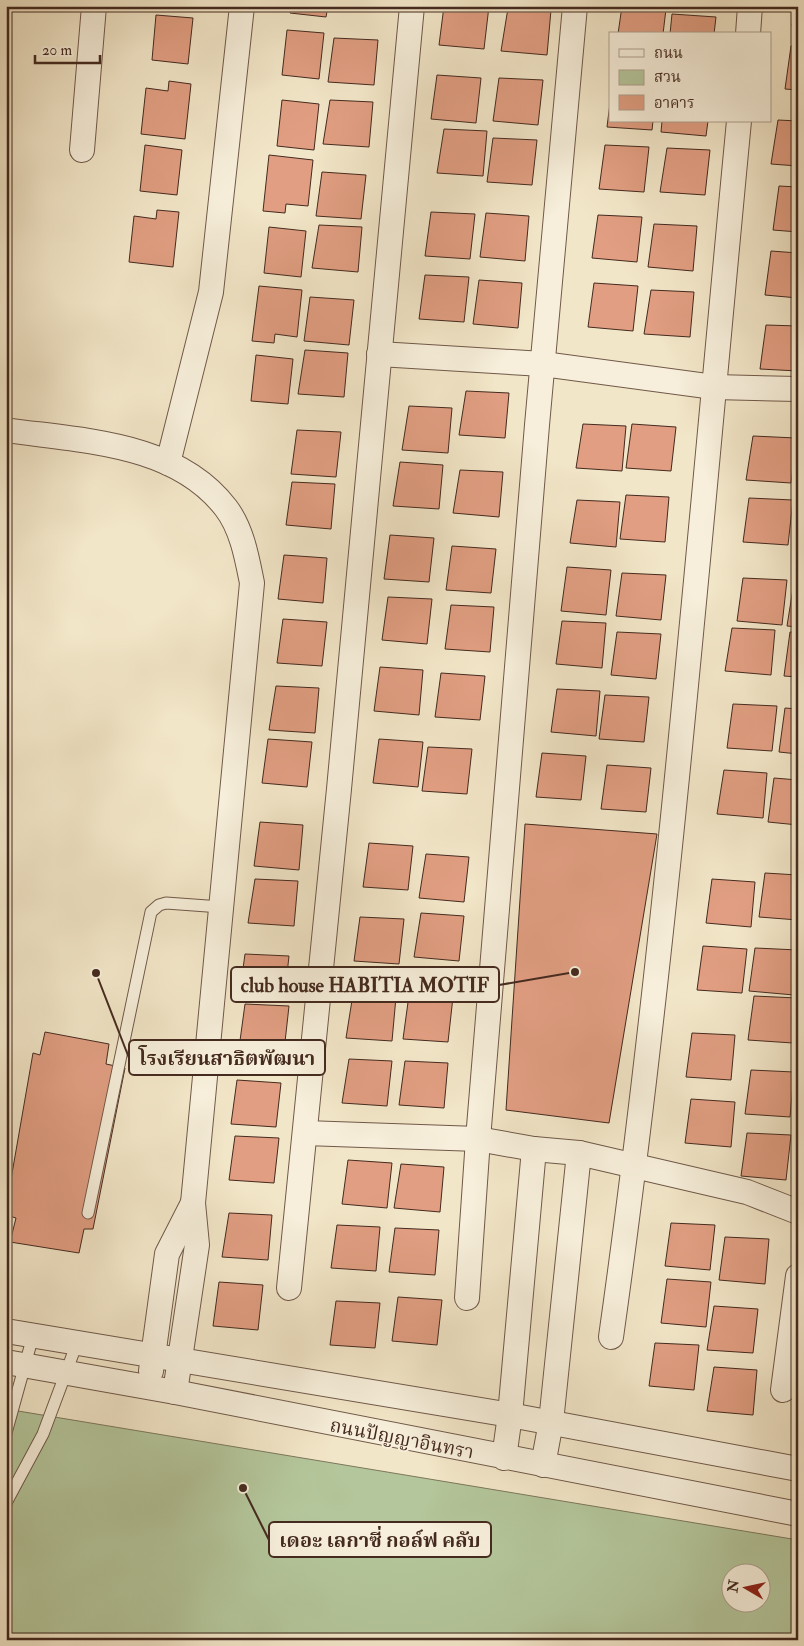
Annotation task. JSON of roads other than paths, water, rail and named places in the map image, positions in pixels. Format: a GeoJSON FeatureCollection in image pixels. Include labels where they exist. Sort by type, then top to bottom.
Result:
{"type":"FeatureCollection","features":[{"type":"Feature","properties":{"kind":"street"},"geometry":{"type":"LineString","coordinates":[[82,150],[94,6]]}},
{"type":"Feature","properties":{"kind":"street"},"geometry":{"type":"LineString","coordinates":[[168,463],[213,283],[242,6]]}},
{"type":"Feature","properties":{"kind":"street"},"geometry":{"type":"LineString","coordinates":[[289,1288],[412,6]]}},
{"type":"Feature","properties":{"kind":"street"},"geometry":{"type":"LineString","coordinates":[[467,1298],[478,1139],[575,6]]}},
{"type":"Feature","properties":{"kind":"street"},"geometry":{"type":"LineString","coordinates":[[748,32],[750,6]]}},
{"type":"Feature","properties":{"kind":"street"},"geometry":{"type":"LineString","coordinates":[[611,1337],[636,1165],[662,932],[739,122]]}},
{"type":"Feature","properties":{"kind":"street"},"geometry":{"type":"LineString","coordinates":[[379,354],[543,364],[714,387],[798,389]]}},
{"type":"Feature","properties":{"kind":"street"},"geometry":{"type":"LineString","coordinates":[[6,430],[132,448],[168,463],[207,488],[227,510],[246,552],[252,584],[193,1203],[197,1245],[175,1392]]}},
{"type":"Feature","properties":{"kind":"street"},"geometry":{"type":"LineString","coordinates":[[305,1133],[478,1139],[534,1149],[579,1153],[748,1192],[798,1212]]}},
{"type":"Feature","properties":{"kind":"street"},"geometry":{"type":"LineString","coordinates":[[504,1458],[510,1415],[534,1149]]}},
{"type":"Feature","properties":{"kind":"street"},"geometry":{"type":"LineString","coordinates":[[543,1465],[551,1422],[579,1153]]}},
{"type":"Feature","properties":{"kind":"street"},"geometry":{"type":"LineString","coordinates":[[147,1387],[154,1356],[167,1254],[193,1203]]}},
{"type":"Feature","properties":{"kind":"street"},"geometry":{"type":"LineString","coordinates":[[783,1390],[798,1276]]}},
{"type":"Feature","properties":{"kind":"street","name":"ถนนปัญญาอินทรา"},"geometry":{"type":"LineString","coordinates":[[6,1331],[551,1422],[798,1469]]}},
{"type":"Feature","properties":{"kind":"street","name":"ถนนปัญญาอินทรา"},"geometry":{"type":"LineString","coordinates":[[16,1364],[175,1392],[504,1458],[798,1514]]}},
{"type":"Feature","properties":{"kind":"lane"},"geometry":{"type":"LineString","coordinates":[[88,1213],[151,912],[159,905],[166,903],[220,907]]}},
{"type":"Feature","properties":{"kind":"lane"},"geometry":{"type":"LineString","coordinates":[[6,1433],[16,1364],[33,1336]]}},
{"type":"Feature","properties":{"kind":"lane"},"geometry":{"type":"LineString","coordinates":[[6,1503],[43,1434],[77,1343]]}},
{"type":"Feature","properties":{"kind":"place","name":"club house HABITIA MOTIF"},"geometry":{"type":"Point","coordinates":[575,972]}},
{"type":"Feature","properties":{"kind":"place","name":"โรงเรียนสาธิตพัฒนา"},"geometry":{"type":"Point","coordinates":[96,973]}},
{"type":"Feature","properties":{"kind":"place","name":"เดอะ เลกาซี่ กอล์ฟ คลับ"},"geometry":{"type":"Point","coordinates":[243,1488]}}]}
